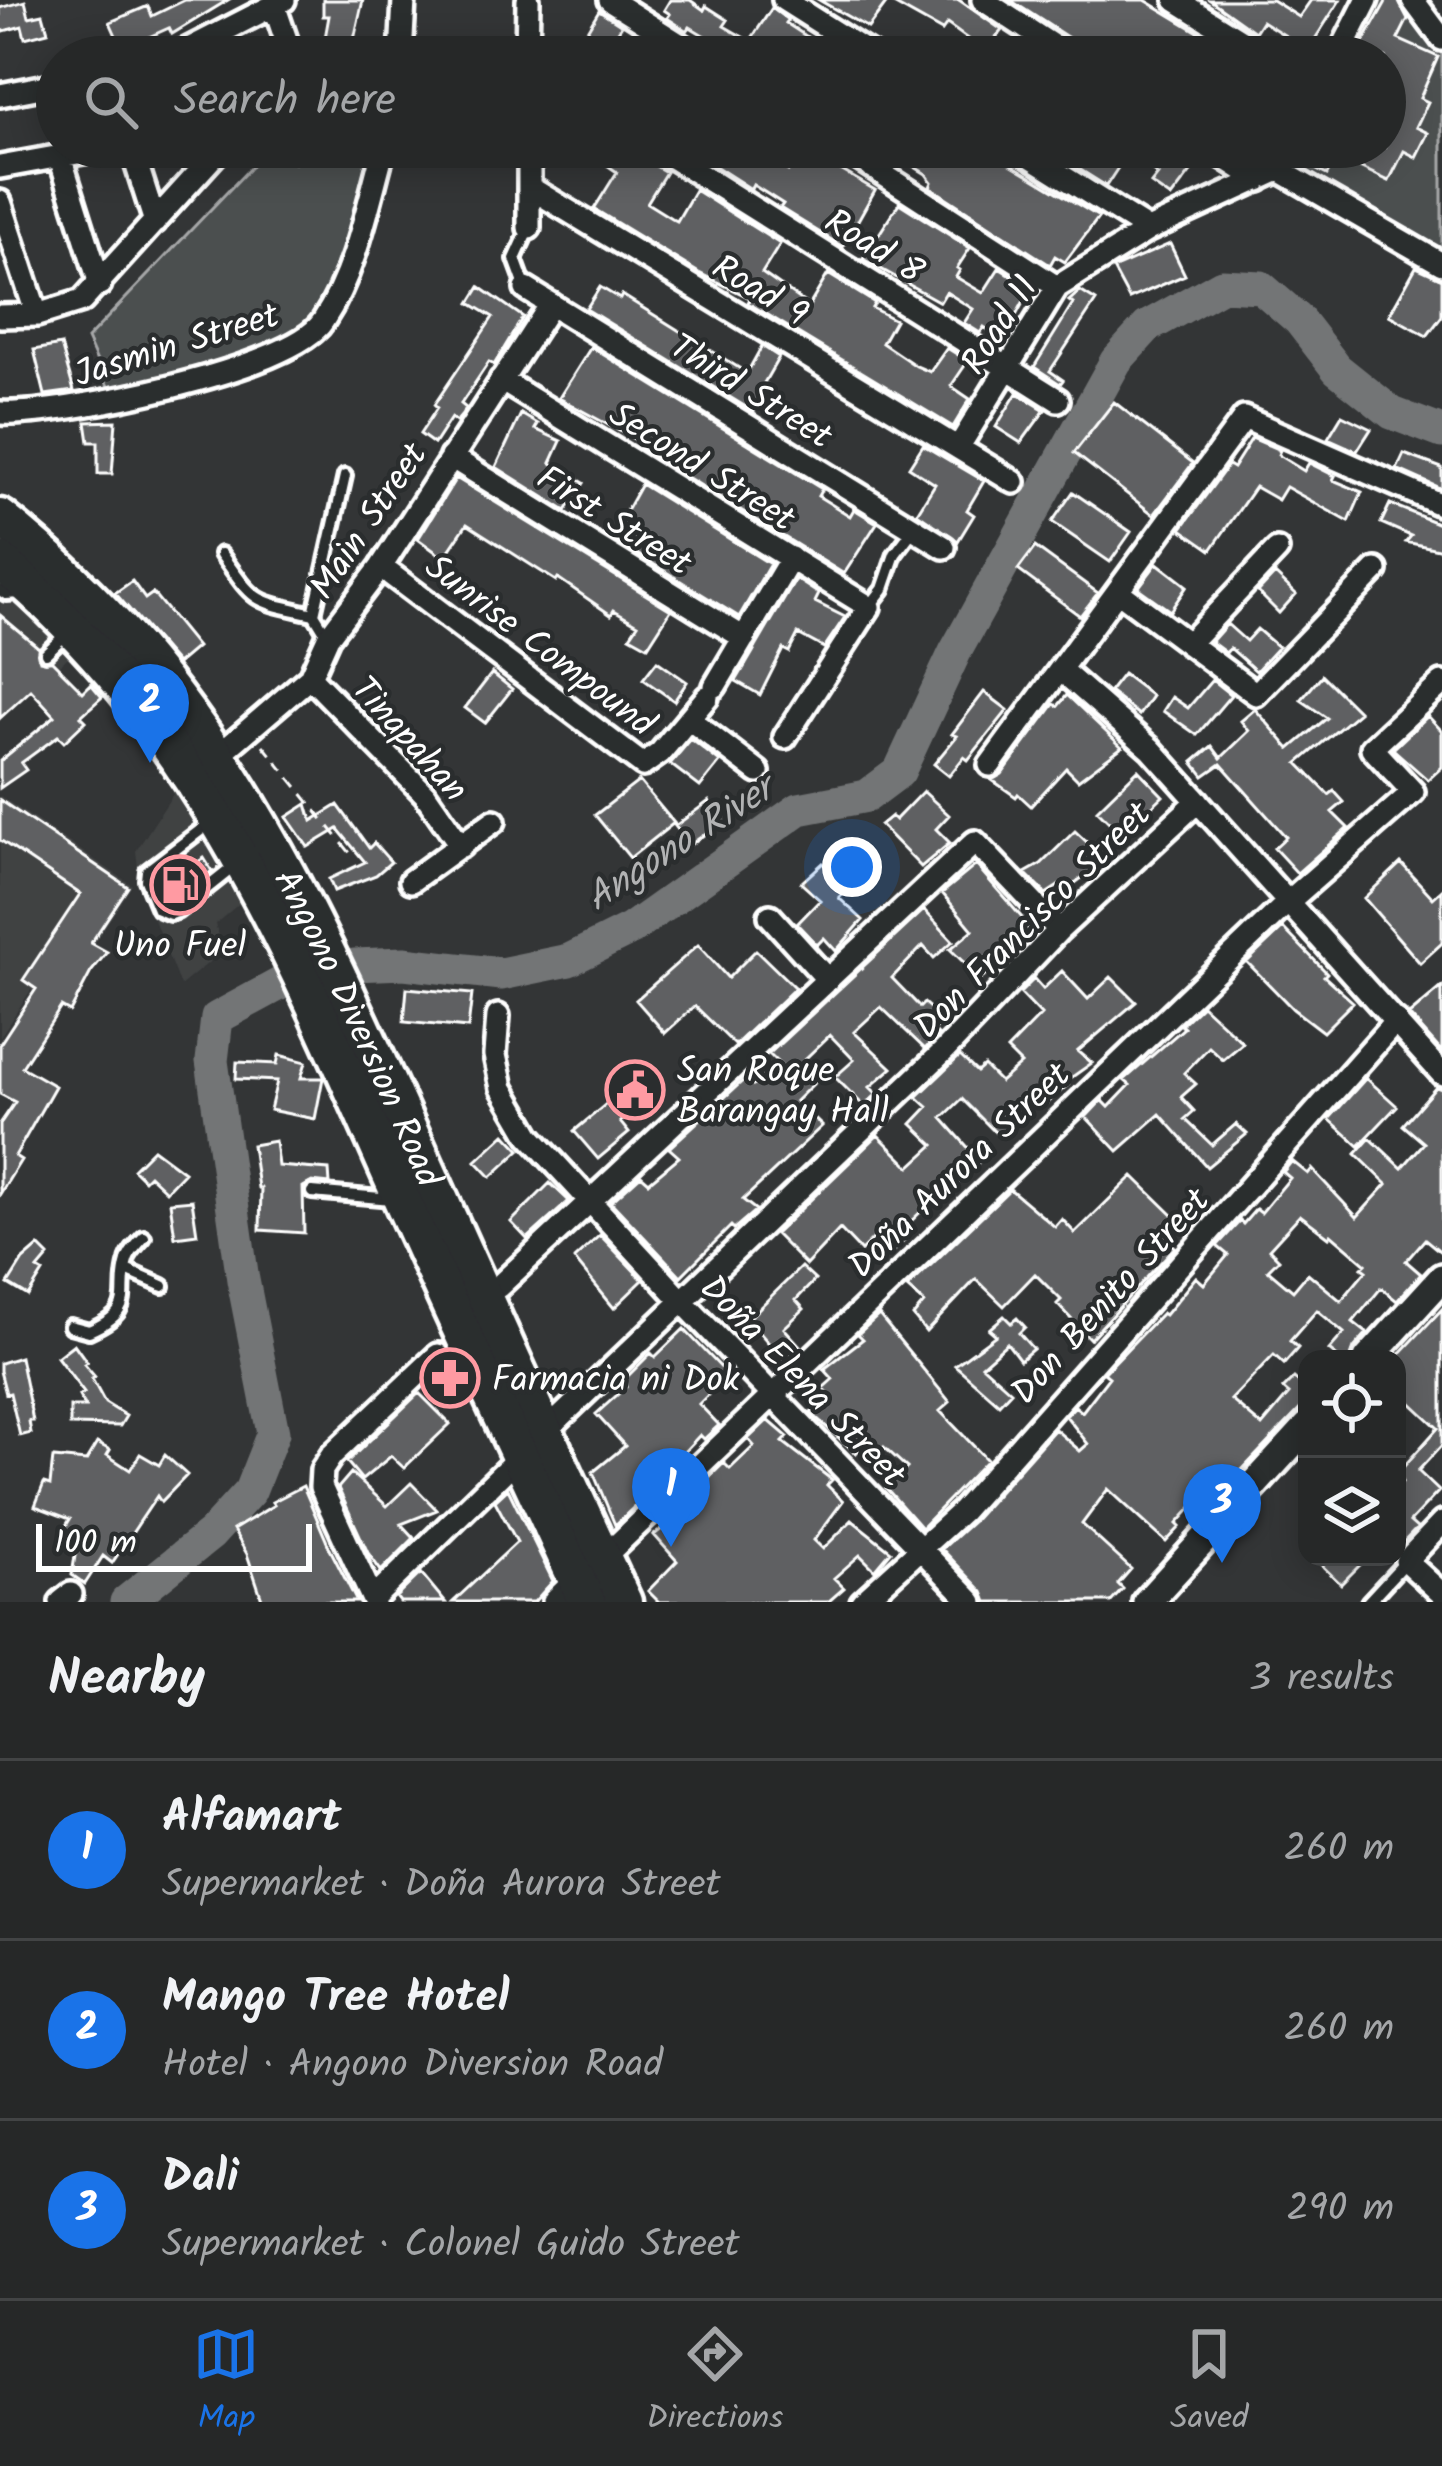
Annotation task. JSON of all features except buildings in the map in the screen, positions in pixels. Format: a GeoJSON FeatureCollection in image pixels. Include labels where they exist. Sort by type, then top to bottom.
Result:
{"type":"FeatureCollection","features":[{"type":"Feature","properties":{"kind":"main road","name":"Angono Diversion Road"},"geometry":{"type":"LineString","coordinates":[[0,518],[72,628],[204,764],[278,888],[532,1444],[581,1586],[622,1602]]}},
{"type":"Feature","properties":{"kind":"main road","name":"Angono Diversion Road"},"geometry":{"type":"LineString","coordinates":[[0,561],[18,590],[72,628]]}},
{"type":"Feature","properties":{"kind":"main road","name":"Angono Diversion Road"},"geometry":{"type":"LineString","coordinates":[[204,764],[217,818],[243,860],[278,888]]}},
{"type":"Feature","properties":{"kind":"main road","name":"Angono Diversion Road"},"geometry":{"type":"LineString","coordinates":[[343,1027],[402,1200],[532,1444]]}},
{"type":"Feature","properties":{"kind":"street"},"geometry":{"type":"LineString","coordinates":[[401,36],[404,0]]}},
{"type":"Feature","properties":{"kind":"street"},"geometry":{"type":"LineString","coordinates":[[527,36],[528,0]]}},
{"type":"Feature","properties":{"kind":"street"},"geometry":{"type":"LineString","coordinates":[[610,0],[667,36]]}},
{"type":"Feature","properties":{"kind":"street"},"geometry":{"type":"LineString","coordinates":[[784,0],[841,36]]}},
{"type":"Feature","properties":{"kind":"street"},"geometry":{"type":"LineString","coordinates":[[983,0],[1038,36]]}},
{"type":"Feature","properties":{"kind":"street"},"geometry":{"type":"LineString","coordinates":[[1176,0],[1234,36]]}},
{"type":"Feature","properties":{"kind":"street"},"geometry":{"type":"LineString","coordinates":[[1413,0],[1442,39]]}},
{"type":"Feature","properties":{"kind":"street"},"geometry":{"type":"LineString","coordinates":[[1348,36],[1364,1]]}},
{"type":"Feature","properties":{"kind":"street"},"geometry":{"type":"LineString","coordinates":[[214,36],[279,3],[285,36]]}},
{"type":"Feature","properties":{"kind":"street"},"geometry":{"type":"LineString","coordinates":[[0,95],[36,88]]}},
{"type":"Feature","properties":{"kind":"street"},"geometry":{"type":"LineString","coordinates":[[0,167],[36,161]]}},
{"type":"Feature","properties":{"kind":"street"},"geometry":{"type":"LineString","coordinates":[[63,168],[100,284]]}},
{"type":"Feature","properties":{"kind":"street"},"geometry":{"type":"LineString","coordinates":[[138,168],[155,222]]}},
{"type":"Feature","properties":{"kind":"street"},"geometry":{"type":"LineString","coordinates":[[0,316],[37,315],[82,302],[203,168]]}},
{"type":"Feature","properties":{"kind":"street","name":"Jasmin Street"},"geometry":{"type":"LineString","coordinates":[[0,413],[63,411],[166,388],[297,344],[321,325],[344,280],[378,168]]}},
{"type":"Feature","properties":{"kind":"street"},"geometry":{"type":"LineString","coordinates":[[529,228],[530,168]]}},
{"type":"Feature","properties":{"kind":"street","name":"Road 8"},"geometry":{"type":"LineString","coordinates":[[690,168],[1058,400]]}},
{"type":"Feature","properties":{"kind":"street"},"geometry":{"type":"LineString","coordinates":[[873,168],[1057,287]]}},
{"type":"Feature","properties":{"kind":"street"},"geometry":{"type":"LineString","coordinates":[[1049,168],[1148,230]]}},
{"type":"Feature","properties":{"kind":"street"},"geometry":{"type":"LineString","coordinates":[[1252,168],[1442,264]]}},
{"type":"Feature","properties":{"kind":"street"},"geometry":{"type":"LineString","coordinates":[[1269,176],[1275,168]]}},
{"type":"Feature","properties":{"kind":"street","name":"Road 11"},"geometry":{"type":"LineString","coordinates":[[958,448],[1057,287],[1148,230],[1269,176]]}},
{"type":"Feature","properties":{"kind":"street","name":"Road 9"},"geometry":{"type":"LineString","coordinates":[[530,188],[1014,482]]}},
{"type":"Feature","properties":{"kind":"street"},"geometry":{"type":"LineString","coordinates":[[0,202],[6,238],[37,315]]}},
{"type":"Feature","properties":{"kind":"street","name":"Third Street"},"geometry":{"type":"LineString","coordinates":[[526,289],[944,547]]}},
{"type":"Feature","properties":{"kind":"street","name":"Main Street"},"geometry":{"type":"LineString","coordinates":[[204,764],[310,677],[328,637],[381,567],[551,304]]}},
{"type":"Feature","properties":{"kind":"street","name":"Second Street"},"geometry":{"type":"LineString","coordinates":[[501,380],[869,607]]}},
{"type":"Feature","properties":{"kind":"street"},"geometry":{"type":"LineString","coordinates":[[990,766],[1244,418],[1442,505]]}},
{"type":"Feature","properties":{"kind":"street","name":"First Street"},"geometry":{"type":"LineString","coordinates":[[451,457],[744,638]]}},
{"type":"Feature","properties":{"kind":"street"},"geometry":{"type":"LineString","coordinates":[[1187,644],[1277,550]]}},
{"type":"Feature","properties":{"kind":"street","name":"Sunrise Compound"},"geometry":{"type":"LineString","coordinates":[[381,567],[643,766],[660,753],[711,692],[791,559]]}},
{"type":"Feature","properties":{"kind":"street"},"geometry":{"type":"LineString","coordinates":[[1119,592],[1256,694],[1376,570]]}},
{"type":"Feature","properties":{"kind":"street"},"geometry":{"type":"LineString","coordinates":[[785,737],[869,607]]}},
{"type":"Feature","properties":{"kind":"street"},"geometry":{"type":"LineString","coordinates":[[1062,671],[1124,722],[1198,800],[1442,1074]]}},
{"type":"Feature","properties":{"kind":"street","name":"Tinapahan"},"geometry":{"type":"LineString","coordinates":[[310,677],[425,794],[461,846]]}},
{"type":"Feature","properties":{"kind":"street","name":"Doña Aurora Street"},"geometry":{"type":"LineString","coordinates":[[581,1586],[1288,902],[1413,792],[1372,748],[1442,683]]}},
{"type":"Feature","properties":{"kind":"street"},"geometry":{"type":"LineString","coordinates":[[689,719],[758,772]]}},
{"type":"Feature","properties":{"kind":"street","name":"Don Francisco Street"},"geometry":{"type":"LineString","coordinates":[[374,1601],[946,1050],[1059,930],[1198,800]]}},
{"type":"Feature","properties":{"kind":"street"},"geometry":{"type":"LineString","coordinates":[[411,881],[494,821]]}},
{"type":"Feature","properties":{"kind":"street"},"geometry":{"type":"LineString","coordinates":[[498,1287],[975,842],[1059,930]]}},
{"type":"Feature","properties":{"kind":"street"},"geometry":{"type":"LineString","coordinates":[[770,916],[829,980]]}},
{"type":"Feature","properties":{"kind":"street","name":"Doña Elena Street"},"geometry":{"type":"LineString","coordinates":[[498,1016],[495,1055],[502,1088],[514,1113],[684,1303],[972,1602]]}},
{"type":"Feature","properties":{"kind":"street","name":"Don Benito Street"},"geometry":{"type":"LineString","coordinates":[[862,1602],[962,1511],[1396,1021]]}},
{"type":"Feature","properties":{"kind":"street"},"geometry":{"type":"LineString","coordinates":[[1378,1350],[1438,1290]]}},
{"type":"Feature","properties":{"kind":"street"},"geometry":{"type":"LineString","coordinates":[[374,1601],[321,1487],[322,1470],[332,1455],[438,1355]]}},
{"type":"Feature","properties":{"kind":"street"},"geometry":{"type":"LineString","coordinates":[[1147,1602],[1298,1437]]}},
{"type":"Feature","properties":{"kind":"street"},"geometry":{"type":"LineString","coordinates":[[1442,1523],[1406,1561],[1442,1594]]}},
{"type":"Feature","properties":{"kind":"lane"},"geometry":{"type":"LineString","coordinates":[[526,289],[514,260],[529,228]]}},
{"type":"Feature","properties":{"kind":"lane"},"geometry":{"type":"LineString","coordinates":[[328,637],[314,614],[345,476]]}},
{"type":"Feature","properties":{"kind":"lane"},"geometry":{"type":"LineString","coordinates":[[869,607],[883,589],[895,554],[914,529]]}},
{"type":"Feature","properties":{"kind":"lane"},"geometry":{"type":"LineString","coordinates":[[220,554],[245,592],[265,603],[314,614]]}},
{"type":"Feature","properties":{"kind":"lane"},"geometry":{"type":"LineString","coordinates":[[217,818],[147,871],[158,909],[170,914],[177,911],[243,860]]}},
{"type":"Feature","properties":{"kind":"lane"},"geometry":{"type":"LineString","coordinates":[[312,1192],[402,1200]]}},
{"type":"Feature","properties":{"kind":"lane"},"geometry":{"type":"LineString","coordinates":[[70,1326],[89,1331],[108,1322],[125,1300],[127,1258],[144,1237]]}},
{"type":"Feature","properties":{"kind":"lane"},"geometry":{"type":"LineString","coordinates":[[126,1270],[163,1286]]}},
{"type":"Feature","properties":{"kind":"lane"},"geometry":{"type":"LineString","coordinates":[[1367,1602],[1401,1566]]}},
{"type":"Feature","properties":{"kind":"path"},"geometry":{"type":"LineString","coordinates":[[250,729],[355,860]]}},
{"type":"Feature","properties":{"kind":"shaded area"},"geometry":{"type":"Polygon","coordinates":[[[1379,0],[1402,0],[1442,54],[1442,253],[1299,168],[1406,168],[1406,36],[1361,36],[1379,0]]]}},
{"type":"Feature","properties":{"kind":"shaded area"},"geometry":{"type":"Polygon","coordinates":[[[250,168],[370,168],[337,280],[317,321],[293,338],[111,393],[87,339],[250,168]]]}},
{"type":"Feature","properties":{"kind":"shaded area"},"geometry":{"type":"Polygon","coordinates":[[[0,583],[75,651],[0,718],[0,583]]]}},
{"type":"Feature","properties":{"kind":"shaded area"},"geometry":{"type":"Polygon","coordinates":[[[175,791],[241,902],[215,924],[224,950],[180,986],[140,884],[136,851],[175,791]]]}},
{"type":"Feature","properties":{"kind":"shaded area"},"geometry":{"type":"Polygon","coordinates":[[[0,796],[132,885],[55,1003],[31,990],[0,1037],[0,796]]]}},
{"type":"Feature","properties":{"kind":"waterway","name":"Angono River"},"geometry":{"type":"LineString","coordinates":[[126,1602],[211,1534],[250,1491],[273,1433],[243,1280],[212,1061],[217,1018],[289,979],[355,965],[404,963],[501,974],[569,960],[631,929],[799,809],[867,796],[899,772],[955,652],[1116,361],[1147,327],[1222,285],[1261,287],[1299,320],[1337,369],[1392,413],[1442,432]]}},
{"type":"Feature","properties":{"kind":"place","name":"Mango Tree Hotel"},"geometry":{"type":"Point","coordinates":[150,763]}},
{"type":"Feature","properties":{"kind":"place","name":"Uno Fuel"},"geometry":{"type":"Point","coordinates":[180,885]}},
{"type":"Feature","properties":{"kind":"place","name":"San Roque Barangay Hall"},"geometry":{"type":"Point","coordinates":[635,1090]}},
{"type":"Feature","properties":{"kind":"place","name":"Farmacia ni Dok"},"geometry":{"type":"Point","coordinates":[450,1378]}},
{"type":"Feature","properties":{"kind":"place","name":"Alfamart"},"geometry":{"type":"Point","coordinates":[671,1547]}},
{"type":"Feature","properties":{"kind":"place","name":"Dali"},"geometry":{"type":"Point","coordinates":[1222,1563]}}]}
